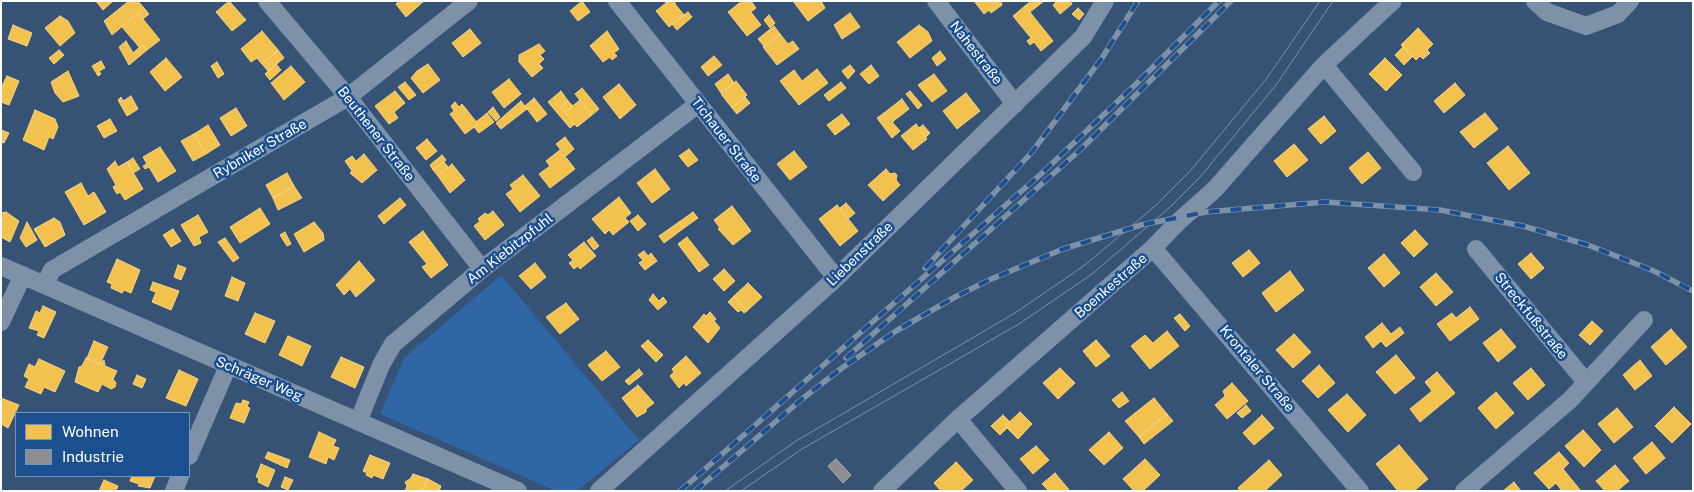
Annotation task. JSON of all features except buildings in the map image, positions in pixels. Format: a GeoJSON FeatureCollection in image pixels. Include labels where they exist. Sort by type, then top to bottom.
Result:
{"type":"FeatureCollection","features":[{"type":"Feature","properties":{"kind":"street","name":"Beuthener Straße"},"geometry":{"type":"LineString","coordinates":[[268,1],[348,97],[482,269]]}},
{"type":"Feature","properties":{"kind":"street","name":"Rybniker Straße"},"geometry":{"type":"LineString","coordinates":[[46,284],[52,270],[348,97],[469,1]]}},
{"type":"Feature","properties":{"kind":"street","name":"Tichauer Straße"},"geometry":{"type":"LineString","coordinates":[[617,1],[836,278]]}},
{"type":"Feature","properties":{"kind":"street","name":"Nahestraße"},"geometry":{"type":"LineString","coordinates":[[936,1],[1015,104]]}},
{"type":"Feature","properties":{"kind":"street","name":"Liebenstraße"},"geometry":{"type":"LineString","coordinates":[[599,491],[836,278],[1083,37],[1105,1]]}},
{"type":"Feature","properties":{"kind":"street","name":"Boenkestraße"},"geometry":{"type":"LineString","coordinates":[[882,491],[958,419],[1153,248],[1215,188],[1324,65],[1393,1]]}},
{"type":"Feature","properties":{"kind":"street"},"geometry":{"type":"LineString","coordinates":[[1535,1],[1547,12],[1586,26],[1618,14],[1630,1]]}},
{"type":"Feature","properties":{"kind":"street"},"geometry":{"type":"LineString","coordinates":[[1324,65],[1413,172]]}},
{"type":"Feature","properties":{"kind":"street","name":"Am Kiebitzpfuhl"},"geometry":{"type":"LineString","coordinates":[[358,422],[381,365],[393,344],[482,269],[698,104]]}},
{"type":"Feature","properties":{"kind":"street","name":"Krontaler Straße"},"geometry":{"type":"LineString","coordinates":[[1153,248],[1360,491]]}},
{"type":"Feature","properties":{"kind":"street","name":"Streckfußstraße"},"geometry":{"type":"LineString","coordinates":[[1476,249],[1586,382]]}},
{"type":"Feature","properties":{"kind":"street","name":"Schräger Weg"},"geometry":{"type":"LineString","coordinates":[[1,266],[518,491]]}},
{"type":"Feature","properties":{"kind":"street"},"geometry":{"type":"LineString","coordinates":[[1,322],[23,275]]}},
{"type":"Feature","properties":{"kind":"street"},"geometry":{"type":"LineString","coordinates":[[1464,491],[1565,404],[1644,320]]}},
{"type":"Feature","properties":{"kind":"street"},"geometry":{"type":"LineString","coordinates":[[190,454],[228,366]]}},
{"type":"Feature","properties":{"kind":"street"},"geometry":{"type":"LineString","coordinates":[[958,419],[1018,491]]}},
{"type":"Feature","properties":{"kind":"street"},"geometry":{"type":"LineString","coordinates":[[174,491],[180,477]]}},
{"type":"Feature","properties":{"kind":"shaded area"},"geometry":{"type":"Polygon","coordinates":[[[501,275],[639,440],[577,491],[556,491],[380,414],[404,358],[501,275]]]}},
{"type":"Feature","properties":{"kind":"tram line"},"geometry":{"type":"LineString","coordinates":[[725,491],[796,441],[1015,313],[1085,265],[1155,206],[1191,170],[1267,78],[1320,1]]}},
{"type":"Feature","properties":{"kind":"tram line"},"geometry":{"type":"LineString","coordinates":[[741,491],[802,449],[1019,324],[1092,274],[1169,208],[1201,176],[1276,85],[1333,1]]}},
{"type":"Feature","properties":{"kind":"railway"},"geometry":{"type":"LineString","coordinates":[[925,268],[1032,152],[1102,58],[1138,1]]}},
{"type":"Feature","properties":{"kind":"railway"},"geometry":{"type":"LineString","coordinates":[[680,491],[1041,174],[1136,84],[1219,1]]}},
{"type":"Feature","properties":{"kind":"railway"},"geometry":{"type":"LineString","coordinates":[[846,358],[1080,150],[1231,1]]}},
{"type":"Feature","properties":{"kind":"railway"},"geometry":{"type":"LineString","coordinates":[[695,491],[802,399],[842,368],[896,331],[989,280],[1063,249],[1141,225],[1206,212],[1325,202],[1440,210],[1523,226],[1588,245],[1654,271],[1693,291]]}}]}
